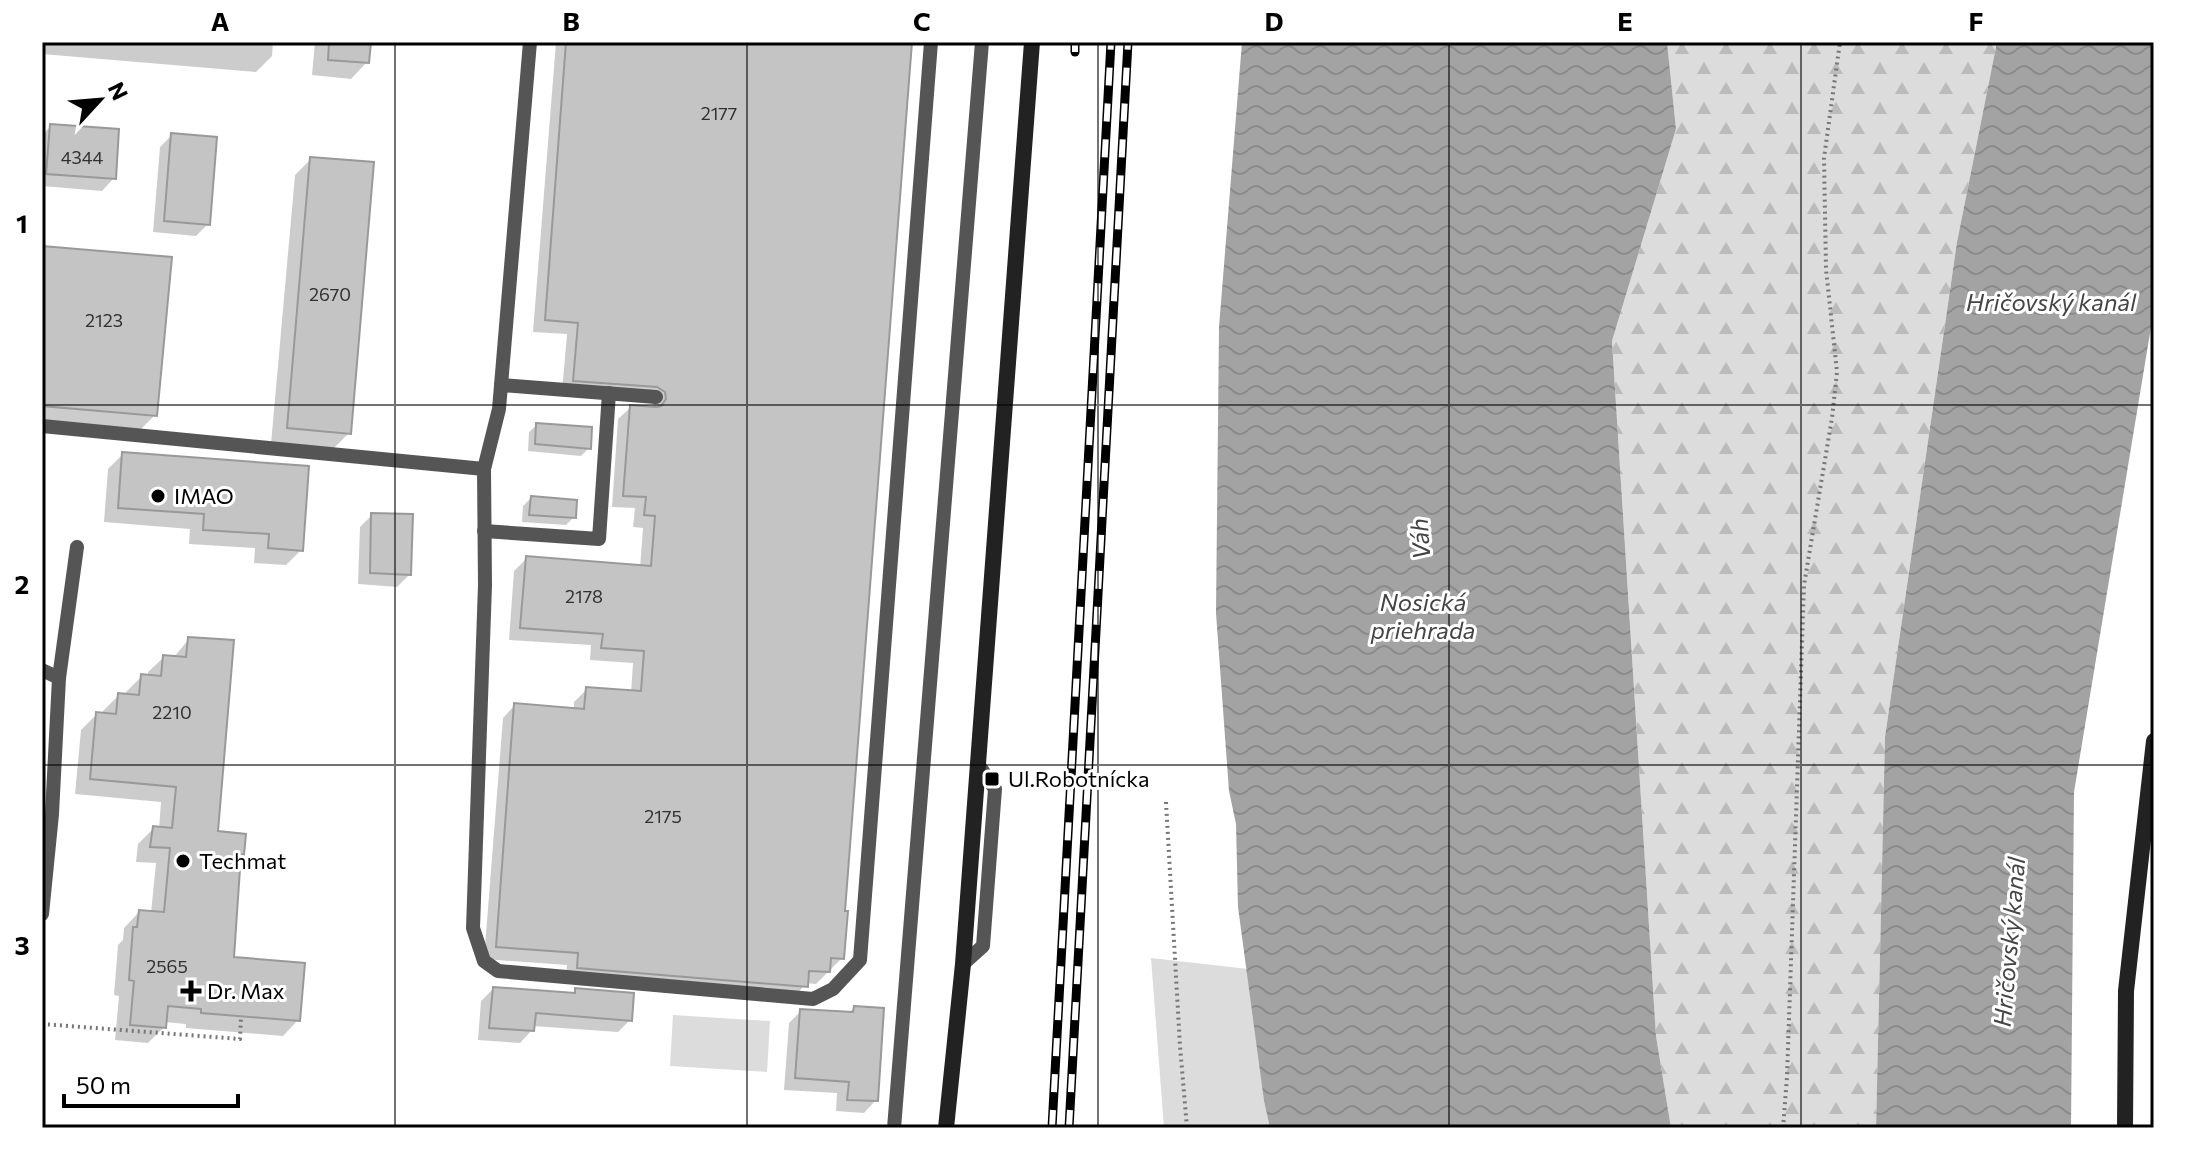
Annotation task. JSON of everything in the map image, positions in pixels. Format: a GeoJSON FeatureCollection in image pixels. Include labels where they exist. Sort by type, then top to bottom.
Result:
{"type":"FeatureCollection","features":[{"type":"Feature","properties":{"kind":"street"},"geometry":{"type":"LineString","coordinates":[[946,1128],[963,964],[1032,42]]}},
{"type":"Feature","properties":{"kind":"street"},"geometry":{"type":"LineString","coordinates":[[2125,1128],[2126,991],[2154,741]]}},
{"type":"Feature","properties":{"kind":"lane"},"geometry":{"type":"LineString","coordinates":[[530,42],[499,409],[484,469],[473,928],[484,961],[498,971],[813,999],[833,989],[860,960],[931,42]]}},
{"type":"Feature","properties":{"kind":"lane"},"geometry":{"type":"LineString","coordinates":[[894,1128],[982,42]]}},
{"type":"Feature","properties":{"kind":"lane"},"geometry":{"type":"LineString","coordinates":[[501,385],[656,397]]}},
{"type":"Feature","properties":{"kind":"lane"},"geometry":{"type":"LineString","coordinates":[[484,531],[599,539],[609,393]]}},
{"type":"Feature","properties":{"kind":"lane"},"geometry":{"type":"LineString","coordinates":[[42,426],[484,469]]}},
{"type":"Feature","properties":{"kind":"lane"},"geometry":{"type":"LineString","coordinates":[[42,914],[52,814],[59,678],[77,547]]}},
{"type":"Feature","properties":{"kind":"lane"},"geometry":{"type":"LineString","coordinates":[[42,670],[59,678]]}},
{"type":"Feature","properties":{"kind":"path"},"geometry":{"type":"LineString","coordinates":[[1783,1128],[1788,1062],[1804,585],[1837,372],[1826,269],[1824,158],[1840,42]]}},
{"type":"Feature","properties":{"kind":"path"},"geometry":{"type":"LineString","coordinates":[[1166,802],[1187,1128]]}},
{"type":"Feature","properties":{"kind":"path"},"geometry":{"type":"LineString","coordinates":[[42,1024],[240,1039],[241,1017]]}},
{"type":"Feature","properties":{"kind":"green space"},"geometry":{"type":"Polygon","coordinates":[[[1667,42],[1997,42],[1957,242],[1885,737],[1876,1128],[1671,1128],[1656,1036],[1612,341],[1676,129],[1667,42]]]}},
{"type":"Feature","properties":{"kind":"green space"},"geometry":{"type":"Polygon","coordinates":[[[1151,958],[1248,969],[1270,1128],[1164,1128],[1151,958]]]}},
{"type":"Feature","properties":{"kind":"green space"},"geometry":{"type":"Polygon","coordinates":[[[673,1015],[770,1021],[767,1072],[670,1066],[673,1015]]]}},
{"type":"Feature","properties":{"kind":"water","name":"Nosická priehrada"},"geometry":{"type":"Polygon","coordinates":[[[1242,42],[1667,42],[1676,129],[1612,341],[1656,1036],[1671,1128],[1270,1128],[1238,907],[1236,824],[1229,791],[1216,613],[1219,327],[1242,42]]]}},
{"type":"Feature","properties":{"kind":"water","name":"Hričovský kanál"},"geometry":{"type":"Polygon","coordinates":[[[1997,42],[2154,42],[2154,309],[2074,792],[2071,1128],[1876,1128],[1885,737],[1957,242],[1997,42]]]}},
{"type":"Feature","properties":{"kind":"building"},"geometry":{"type":"Polygon","coordinates":[[[329,42],[371,42],[369,63],[328,60],[329,42]]]}},
{"type":"Feature","properties":{"kind":"building"},"geometry":{"type":"Polygon","coordinates":[[[566,42],[912,42],[845,911],[848,911],[844,959],[831,958],[830,972],[809,971],[808,987],[577,968],[578,953],[496,947],[514,703],[584,709],[586,687],[641,691],[644,651],[601,648],[603,634],[520,628],[526,556],[651,566],[655,516],[644,515],[646,497],[623,496],[630,405],[656,407],[666,399],[665,392],[657,387],[573,381],[578,323],[545,320],[566,42]]]}},
{"type":"Feature","properties":{"kind":"building"},"geometry":{"type":"Polygon","coordinates":[[[50,124],[119,129],[116,179],[46,174],[50,124]]]}},
{"type":"Feature","properties":{"kind":"building"},"geometry":{"type":"Polygon","coordinates":[[[171,133],[217,137],[210,225],[164,221],[171,133]]]}},
{"type":"Feature","properties":{"kind":"building"},"geometry":{"type":"Polygon","coordinates":[[[310,157],[374,162],[351,434],[287,428],[310,157]]]}},
{"type":"Feature","properties":{"kind":"building"},"geometry":{"type":"Polygon","coordinates":[[[42,246],[172,257],[157,416],[42,406],[42,246]]]}},
{"type":"Feature","properties":{"kind":"building"},"geometry":{"type":"Polygon","coordinates":[[[536,423],[592,427],[591,449],[535,444],[536,423]]]}},
{"type":"Feature","properties":{"kind":"building"},"geometry":{"type":"Polygon","coordinates":[[[122,452],[309,466],[303,551],[268,548],[269,534],[203,530],[204,514],[118,508],[122,452]]]}},
{"type":"Feature","properties":{"kind":"building"},"geometry":{"type":"Polygon","coordinates":[[[531,496],[577,500],[576,518],[529,515],[531,496]]]}},
{"type":"Feature","properties":{"kind":"building"},"geometry":{"type":"Polygon","coordinates":[[[371,513],[413,514],[411,575],[370,573],[371,513]]]}},
{"type":"Feature","properties":{"kind":"building"},"geometry":{"type":"Polygon","coordinates":[[[188,637],[234,640],[218,831],[246,834],[244,855],[241,854],[234,957],[305,963],[300,1021],[201,1013],[201,1009],[168,1006],[166,1028],[130,1025],[134,981],[129,980],[133,927],[137,927],[139,910],[164,912],[170,848],[150,847],[153,826],[172,828],[176,787],[90,779],[96,712],[116,714],[118,693],[139,695],[141,674],[161,676],[163,655],[186,657],[188,637]]]}},
{"type":"Feature","properties":{"kind":"building"},"geometry":{"type":"Polygon","coordinates":[[[493,987],[575,993],[575,988],[634,993],[632,1021],[536,1013],[534,1031],[489,1028],[493,987]]]}},
{"type":"Feature","properties":{"kind":"building"},"geometry":{"type":"Polygon","coordinates":[[[854,1006],[884,1008],[878,1101],[847,1100],[849,1082],[795,1078],[800,1009],[853,1012],[854,1006]]]}},
{"type":"Feature","properties":{"kind":"railway"},"geometry":{"type":"LineString","coordinates":[[1075,42],[1075,52]]}},
{"type":"Feature","properties":{"kind":"railway"},"geometry":{"type":"LineString","coordinates":[[1052,1128],[1111,42]]}},
{"type":"Feature","properties":{"kind":"railway"},"geometry":{"type":"LineString","coordinates":[[1069,1128],[1128,42]]}},
{"type":"Feature","properties":{"kind":"place","name":"IMAO"},"geometry":{"type":"Point","coordinates":[158,496]}},
{"type":"Feature","properties":{"kind":"place","name":"Ul.Robotnícka"},"geometry":{"type":"Point","coordinates":[992,779]}},
{"type":"Feature","properties":{"kind":"place","name":"Techmat"},"geometry":{"type":"Point","coordinates":[183,861]}},
{"type":"Feature","properties":{"kind":"place","name":"Dr. Max"},"geometry":{"type":"Point","coordinates":[191,991]}},
{"type":"Feature","properties":{"kind":"water label","name":"Váh"},"geometry":{"type":"Point","coordinates":[1421,539]}}]}
